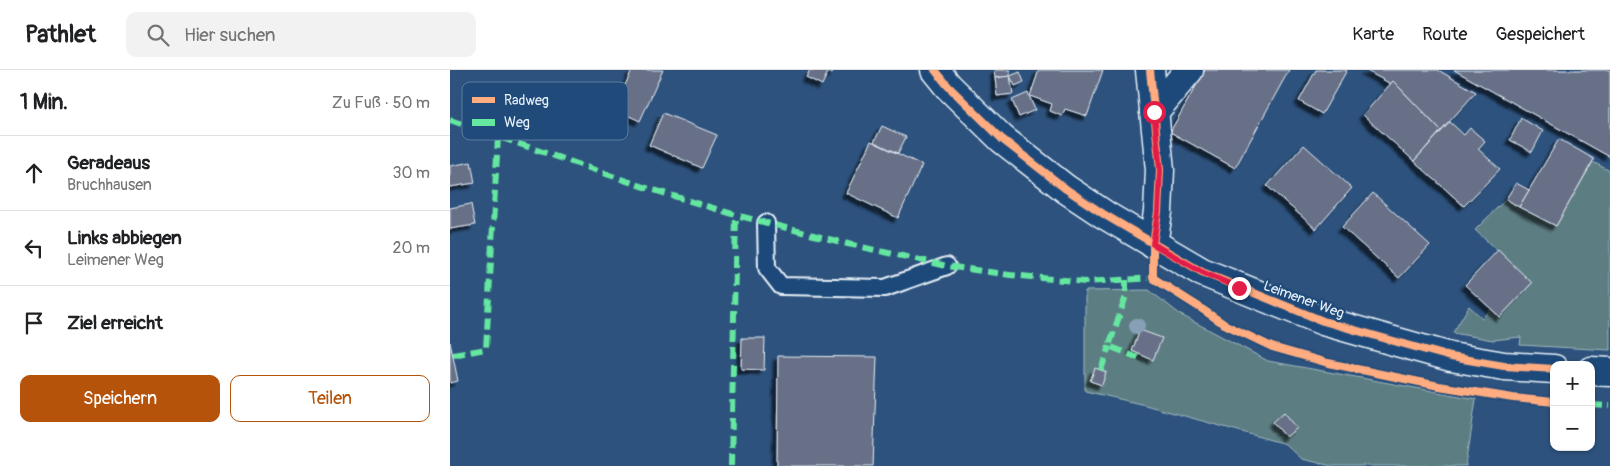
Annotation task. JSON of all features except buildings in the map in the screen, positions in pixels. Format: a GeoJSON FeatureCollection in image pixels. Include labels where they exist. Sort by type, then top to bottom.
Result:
{"type":"FeatureCollection","features":[{"type":"Feature","properties":{"kind":"street","name":"Leimener Weg"},"geometry":{"type":"LineString","coordinates":[[935,70],[948,86],[1002,139],[1066,190],[1202,272],[1323,321],[1451,356],[1504,366],[1550,369]]}},
{"type":"Feature","properties":{"kind":"street"},"geometry":{"type":"LineString","coordinates":[[1150,70],[1160,170],[1158,212],[1153,244]]}},
{"type":"Feature","properties":{"kind":"street"},"geometry":{"type":"LineString","coordinates":[[1154,112],[1189,70]]}},
{"type":"Feature","properties":{"kind":"street"},"geometry":{"type":"LineString","coordinates":[[1595,371],[1610,372]]}},
{"type":"Feature","properties":{"kind":"lane"},"geometry":{"type":"LineString","coordinates":[[766,223],[767,268],[781,286],[885,288],[947,266]]}},
{"type":"Feature","properties":{"kind":"green space"},"geometry":{"type":"Polygon","coordinates":[[[1593,162],[1610,171],[1610,350],[1520,345],[1521,337],[1493,340],[1453,333],[1469,306],[1482,318],[1491,309],[1500,317],[1532,283],[1475,230],[1506,199],[1556,226],[1593,162]]]}},
{"type":"Feature","properties":{"kind":"green space"},"geometry":{"type":"Polygon","coordinates":[[[1149,290],[1181,315],[1268,361],[1476,399],[1466,466],[1332,466],[1301,459],[1285,444],[1145,405],[1085,391],[1085,291],[1149,290]]]}},
{"type":"Feature","properties":{"kind":"marked path"},"geometry":{"type":"LineString","coordinates":[[450,120],[462,124]]}},
{"type":"Feature","properties":{"kind":"marked path"},"geometry":{"type":"LineString","coordinates":[[453,355],[486,349],[498,140]]}},
{"type":"Feature","properties":{"kind":"marked path"},"geometry":{"type":"LineString","coordinates":[[508,140],[647,188],[736,215],[848,244],[947,266],[1010,275],[1085,282],[1153,278]]}},
{"type":"Feature","properties":{"kind":"marked path"},"geometry":{"type":"LineString","coordinates":[[731,466],[736,215]]}},
{"type":"Feature","properties":{"kind":"marked path"},"geometry":{"type":"LineString","coordinates":[[1126,280],[1126,296],[1109,346],[1138,358]]}},
{"type":"Feature","properties":{"kind":"marked path"},"geometry":{"type":"LineString","coordinates":[[1101,370],[1109,346]]}},
{"type":"Feature","properties":{"kind":"marked path"},"geometry":{"type":"LineString","coordinates":[[1595,405],[1610,406]]}},
{"type":"Feature","properties":{"kind":"cycle path"},"geometry":{"type":"LineString","coordinates":[[935,70],[948,86],[1002,139],[1066,189],[1105,215],[1202,272],[1323,321],[1451,357],[1504,366],[1550,369]]}},
{"type":"Feature","properties":{"kind":"cycle path"},"geometry":{"type":"LineString","coordinates":[[1150,70],[1160,170],[1158,212],[1153,244],[1153,278],[1224,324],[1272,347],[1328,363],[1439,386],[1513,398],[1550,402]]}},
{"type":"Feature","properties":{"kind":"route"},"geometry":{"type":"LineString","coordinates":[[1154,112],[1160,170],[1158,212],[1153,244],[1202,272],[1239,288]]}}]}
